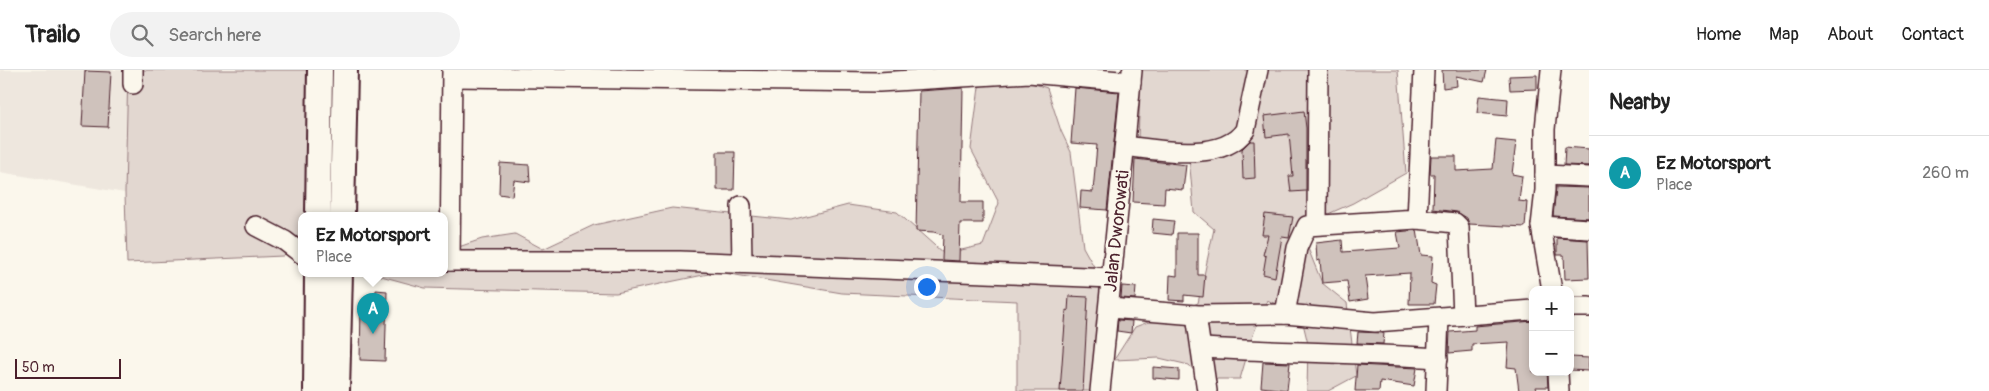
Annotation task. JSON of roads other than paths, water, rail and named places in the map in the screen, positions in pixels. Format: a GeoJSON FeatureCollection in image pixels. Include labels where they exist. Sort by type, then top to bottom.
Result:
{"type":"FeatureCollection","features":[{"type":"Feature","properties":{"kind":"main road"},"geometry":{"type":"LineString","coordinates":[[320,70],[318,205],[342,205],[345,70]]}},
{"type":"Feature","properties":{"kind":"main road"},"geometry":{"type":"LineString","coordinates":[[316,391],[317,277]]}},
{"type":"Feature","properties":{"kind":"main road"},"geometry":{"type":"LineString","coordinates":[[337,391],[340,277]]}},
{"type":"Feature","properties":{"kind":"street"},"geometry":{"type":"LineString","coordinates":[[1125,146],[1170,151],[1205,151],[1232,142],[1241,136],[1245,130],[1258,70]]}},
{"type":"Feature","properties":{"kind":"street"},"geometry":{"type":"LineString","coordinates":[[1317,224],[1318,70]]}},
{"type":"Feature","properties":{"kind":"street"},"geometry":{"type":"LineString","coordinates":[[1417,220],[1424,70]]}},
{"type":"Feature","properties":{"kind":"street"},"geometry":{"type":"LineString","coordinates":[[1551,70],[1545,129],[1545,175],[1541,226],[1551,286]]}},
{"type":"Feature","properties":{"kind":"street"},"geometry":{"type":"LineString","coordinates":[[448,224],[452,74],[867,76],[1030,73],[1132,76]]}},
{"type":"Feature","properties":{"kind":"street","name":"Jalan Dworowati"},"geometry":{"type":"LineString","coordinates":[[1100,391],[1110,308],[1132,76]]}},
{"type":"Feature","properties":{"kind":"street"},"geometry":{"type":"LineString","coordinates":[[1545,175],[1589,177]]}},
{"type":"Feature","properties":{"kind":"street"},"geometry":{"type":"LineString","coordinates":[[741,206],[742,263]]}},
{"type":"Feature","properties":{"kind":"street"},"geometry":{"type":"LineString","coordinates":[[1285,314],[1297,248],[1302,233],[1307,226],[1417,220],[1455,223],[1460,227],[1463,315]]}},
{"type":"Feature","properties":{"kind":"street"},"geometry":{"type":"LineString","coordinates":[[256,226],[285,241],[298,251]]}},
{"type":"Feature","properties":{"kind":"street"},"geometry":{"type":"LineString","coordinates":[[1541,226],[1589,229]]}},
{"type":"Feature","properties":{"kind":"street"},"geometry":{"type":"LineString","coordinates":[[448,261],[680,261],[1112,278]]}},
{"type":"Feature","properties":{"kind":"street"},"geometry":{"type":"LineString","coordinates":[[1574,307],[1589,306]]}},
{"type":"Feature","properties":{"kind":"street"},"geometry":{"type":"LineString","coordinates":[[1110,308],[1196,315],[1285,314],[1375,322],[1529,310]]}},
{"type":"Feature","properties":{"kind":"street"},"geometry":{"type":"LineString","coordinates":[[1196,315],[1208,391]]}},
{"type":"Feature","properties":{"kind":"street"},"geometry":{"type":"LineString","coordinates":[[1436,391],[1439,318]]}},
{"type":"Feature","properties":{"kind":"street"},"geometry":{"type":"LineString","coordinates":[[1201,348],[1299,353],[1356,352],[1438,358]]}},
{"type":"Feature","properties":{"kind":"street"},"geometry":{"type":"LineString","coordinates":[[1558,376],[1559,391]]}},
{"type":"Feature","properties":{"kind":"place","name":"Ez Motorsport"},"geometry":{"type":"Point","coordinates":[373,334]}}]}
